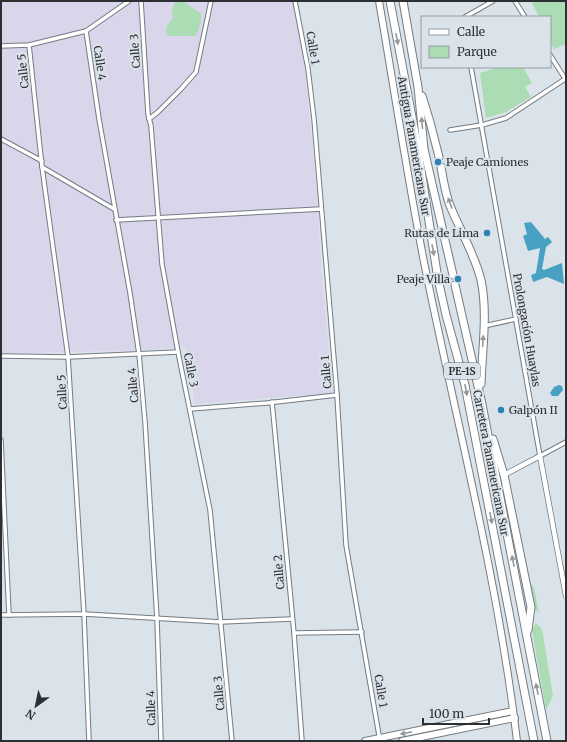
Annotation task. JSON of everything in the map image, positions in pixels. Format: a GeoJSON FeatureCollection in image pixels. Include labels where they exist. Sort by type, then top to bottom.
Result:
{"type":"FeatureCollection","features":[{"type":"Feature","properties":{"kind":"highway","name":"Carretera Panamericana Sur"},"geometry":{"type":"LineString","coordinates":[[390,1],[412,116],[438,279],[446,315],[465,384],[534,741]]}},
{"type":"Feature","properties":{"kind":"highway"},"geometry":{"type":"LineString","coordinates":[[403,1],[418,87],[424,149],[453,275]]}},
{"type":"Feature","properties":{"kind":"highway"},"geometry":{"type":"LineString","coordinates":[[418,87],[429,116],[439,157]]}},
{"type":"Feature","properties":{"kind":"highway","name":"Carretera Panamericana Sur"},"geometry":{"type":"LineString","coordinates":[[441,167],[449,202],[474,257],[481,280],[483,295],[483,326],[480,394]]}},
{"type":"Feature","properties":{"kind":"highway","name":"Carretera Panamericana Sur"},"geometry":{"type":"LineString","coordinates":[[455,285],[480,394],[547,741]]}},
{"type":"Feature","properties":{"kind":"highway"},"geometry":{"type":"LineString","coordinates":[[482,404],[504,475],[531,607],[527,638]]}},
{"type":"Feature","properties":{"kind":"main road","name":"Antigua Panamericana Sur"},"geometry":{"type":"LineString","coordinates":[[379,1],[424,261],[474,490],[496,607],[517,741]]}},
{"type":"Feature","properties":{"kind":"main road"},"geometry":{"type":"LineString","coordinates":[[365,741],[513,711]]}},
{"type":"Feature","properties":{"kind":"main road"},"geometry":{"type":"LineString","coordinates":[[402,741],[514,718]]}},
{"type":"Feature","properties":{"kind":"street"},"geometry":{"type":"LineString","coordinates":[[1,46],[29,45],[86,31],[129,1]]}},
{"type":"Feature","properties":{"kind":"street","name":"Calle 3"},"geometry":{"type":"LineString","coordinates":[[141,1],[149,118],[151,126],[162,264],[210,510],[232,741]]}},
{"type":"Feature","properties":{"kind":"street"},"geometry":{"type":"LineString","coordinates":[[149,118],[172,98],[196,72],[211,1]]}},
{"type":"Feature","properties":{"kind":"street","name":"Calle 1"},"geometry":{"type":"LineString","coordinates":[[295,1],[308,69],[314,119],[337,395],[346,545],[380,739]]}},
{"type":"Feature","properties":{"kind":"street"},"geometry":{"type":"LineString","coordinates":[[467,16],[493,1]]}},
{"type":"Feature","properties":{"kind":"street"},"geometry":{"type":"LineString","coordinates":[[515,1],[524,16]]}},
{"type":"Feature","properties":{"kind":"street","name":"Calle 4"},"geometry":{"type":"LineString","coordinates":[[86,31],[99,119],[130,292],[139,354],[145,422],[157,618],[161,741]]}},
{"type":"Feature","properties":{"kind":"street","name":"Calle 5"},"geometry":{"type":"LineString","coordinates":[[29,45],[42,167],[68,357],[84,614],[89,741]]}},
{"type":"Feature","properties":{"kind":"street"},"geometry":{"type":"LineString","coordinates":[[450,130],[482,125],[506,118],[566,79],[551,56]]}},
{"type":"Feature","properties":{"kind":"street","name":"Prolongación Huaylas"},"geometry":{"type":"LineString","coordinates":[[471,68],[566,596]]}},
{"type":"Feature","properties":{"kind":"street"},"geometry":{"type":"LineString","coordinates":[[1,139],[42,161]]}},
{"type":"Feature","properties":{"kind":"street"},"geometry":{"type":"LineString","coordinates":[[42,167],[114,209]]}},
{"type":"Feature","properties":{"kind":"street"},"geometry":{"type":"LineString","coordinates":[[116,220],[321,209]]}},
{"type":"Feature","properties":{"kind":"street"},"geometry":{"type":"LineString","coordinates":[[483,326],[516,319]]}},
{"type":"Feature","properties":{"kind":"street"},"geometry":{"type":"LineString","coordinates":[[1,356],[68,357],[178,352]]}},
{"type":"Feature","properties":{"kind":"street"},"geometry":{"type":"LineString","coordinates":[[190,409],[337,395]]}},
{"type":"Feature","properties":{"kind":"street","name":"Calle 2"},"geometry":{"type":"LineString","coordinates":[[272,402],[294,633],[302,741]]}},
{"type":"Feature","properties":{"kind":"street"},"geometry":{"type":"LineString","coordinates":[[1,440],[9,615]]}},
{"type":"Feature","properties":{"kind":"street"},"geometry":{"type":"LineString","coordinates":[[504,475],[566,442]]}},
{"type":"Feature","properties":{"kind":"street"},"geometry":{"type":"LineString","coordinates":[[1,615],[84,614],[221,622],[292,619]]}},
{"type":"Feature","properties":{"kind":"street"},"geometry":{"type":"LineString","coordinates":[[294,633],[362,632]]}},
{"type":"Feature","properties":{"kind":"shaded area"},"geometry":{"type":"Polygon","coordinates":[[[1,1],[293,1],[305,67],[318,205],[321,268],[333,393],[195,404],[185,347],[144,350],[1,354],[1,1]]]}},
{"type":"Feature","properties":{"kind":"green space"},"geometry":{"type":"Polygon","coordinates":[[[176,1],[183,1],[201,14],[200,26],[195,36],[168,36],[166,34],[167,26],[173,18],[172,10],[176,1]]]}},
{"type":"Feature","properties":{"kind":"green space"},"geometry":{"type":"Polygon","coordinates":[[[531,1],[566,1],[566,44],[554,49],[551,43],[551,16],[538,16],[531,1]]]}},
{"type":"Feature","properties":{"kind":"green space"},"geometry":{"type":"Polygon","coordinates":[[[497,68],[524,68],[532,83],[525,87],[531,97],[506,112],[486,118],[480,73],[497,68]]]}},
{"type":"Feature","properties":{"kind":"green space"},"geometry":{"type":"Polygon","coordinates":[[[527,580],[534,587],[539,613],[533,608],[527,580]]]}},
{"type":"Feature","properties":{"kind":"green space"},"geometry":{"type":"Polygon","coordinates":[[[536,623],[542,629],[553,696],[546,710],[532,630],[536,623]]]}},
{"type":"Feature","properties":{"kind":"water"},"geometry":{"type":"Polygon","coordinates":[[[531,222],[545,239],[548,237],[552,242],[546,247],[542,269],[544,270],[562,263],[564,284],[547,277],[533,282],[531,275],[536,273],[540,248],[528,251],[523,236],[527,234],[524,223],[531,222]]]}},
{"type":"Feature","properties":{"kind":"water"},"geometry":{"type":"Polygon","coordinates":[[[559,385],[562,386],[563,390],[558,396],[552,396],[550,393],[554,387],[559,385]]]}},
{"type":"Feature","properties":{"kind":"place","name":"Peaje Camiones"},"geometry":{"type":"Point","coordinates":[438,162]}},
{"type":"Feature","properties":{"kind":"place","name":"Rutas de Lima"},"geometry":{"type":"Point","coordinates":[487,233]}},
{"type":"Feature","properties":{"kind":"place","name":"Peaje Villa"},"geometry":{"type":"Point","coordinates":[458,279]}},
{"type":"Feature","properties":{"kind":"place","name":"Galpón II"},"geometry":{"type":"Point","coordinates":[501,410]}}]}
